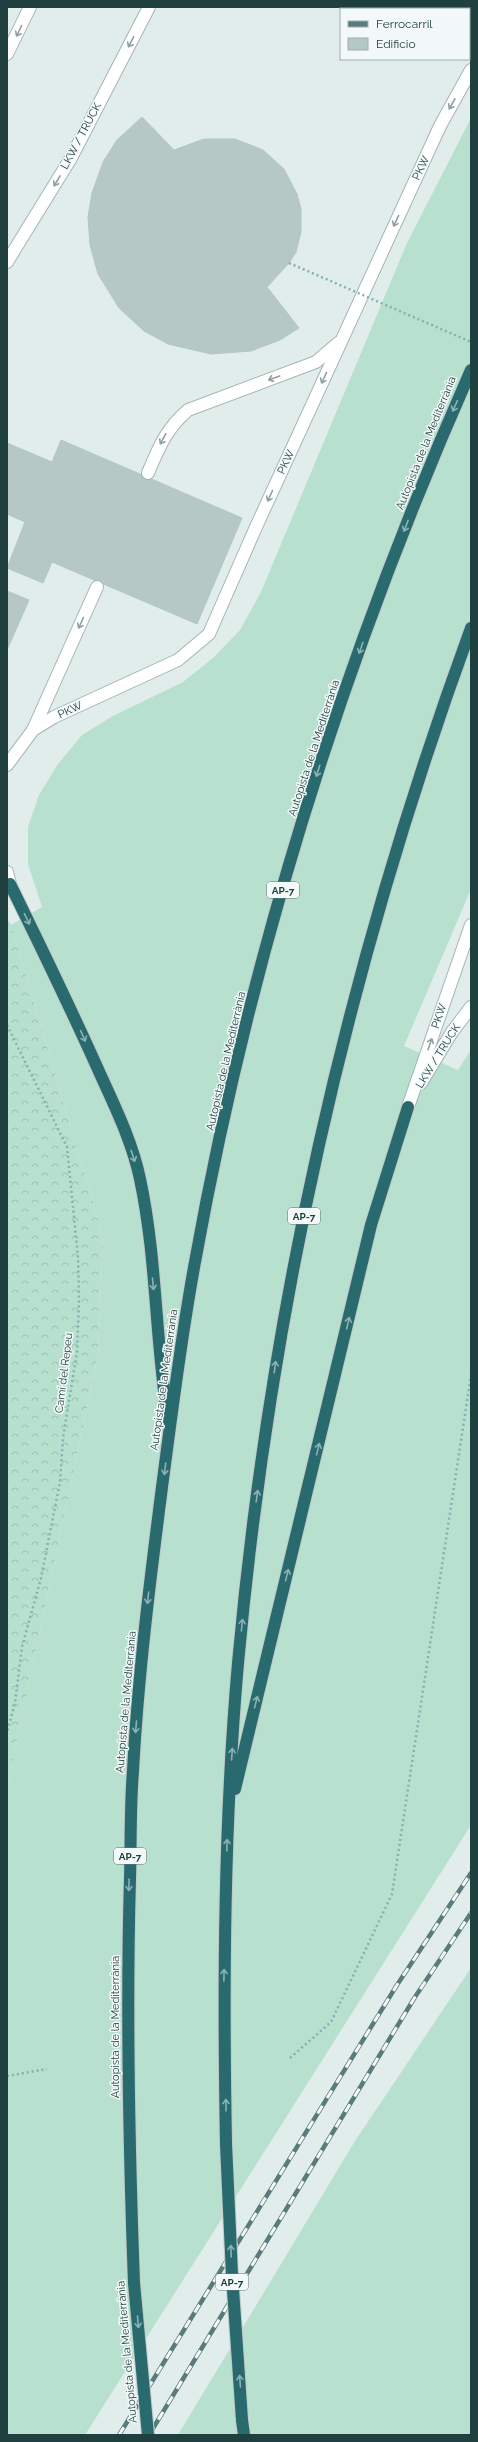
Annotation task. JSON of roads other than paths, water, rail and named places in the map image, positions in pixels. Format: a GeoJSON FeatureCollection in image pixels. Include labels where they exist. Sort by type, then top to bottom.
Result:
{"type":"FeatureCollection","features":[{"type":"Feature","properties":{"kind":"highway","name":"Autopista de la Mediterrània"},"geometry":{"type":"LineString","coordinates":[[148,2435],[134,2283],[128,2120],[128,1949],[132,1773],[147,1601],[170,1430],[195,1263],[229,1096],[272,927],[321,762],[374,610],[441,438],[471,370]]}},
{"type":"Feature","properties":{"kind":"highway","name":"AP-7"},"geometry":{"type":"LineString","coordinates":[[244,2435],[232,2275],[226,2144],[223,1984],[227,1821],[238,1663],[255,1506],[278,1346],[309,1188],[344,1035],[389,878],[435,727],[471,628]]}},
{"type":"Feature","properties":{"kind":"highway"},"geometry":{"type":"LineString","coordinates":[[9,881],[72,1011],[124,1126],[140,1178],[149,1230],[160,1370],[170,1430]]}},
{"type":"Feature","properties":{"kind":"highway"},"geometry":{"type":"LineString","coordinates":[[227,1821],[371,1225],[408,1107]]}},
{"type":"Feature","properties":{"kind":"lane"},"geometry":{"type":"LineString","coordinates":[[7,54],[30,7]]}},
{"type":"Feature","properties":{"kind":"lane","name":"LKW / TRUCK"},"geometry":{"type":"LineString","coordinates":[[7,262],[70,158],[149,7]]}},
{"type":"Feature","properties":{"kind":"lane","name":"PKW"},"geometry":{"type":"LineString","coordinates":[[7,765],[33,730],[54,717],[178,660],[209,634],[440,126],[471,70]]}},
{"type":"Feature","properties":{"kind":"lane"},"geometry":{"type":"LineString","coordinates":[[148,473],[164,437],[174,423],[188,410],[316,362],[343,338]]}},
{"type":"Feature","properties":{"kind":"lane"},"geometry":{"type":"LineString","coordinates":[[33,730],[97,587]]}},
{"type":"Feature","properties":{"kind":"lane"},"geometry":{"type":"LineString","coordinates":[[7,872],[9,881]]}},
{"type":"Feature","properties":{"kind":"lane","name":"PKW"},"geometry":{"type":"LineString","coordinates":[[408,1107],[471,925]]}},
{"type":"Feature","properties":{"kind":"lane","name":"LKW / TRUCK"},"geometry":{"type":"LineString","coordinates":[[408,1107],[452,1032],[471,1006]]}},
{"type":"Feature","properties":{"kind":"railway"},"geometry":{"type":"LineString","coordinates":[[119,2435],[397,1985],[471,1873]]}},
{"type":"Feature","properties":{"kind":"railway"},"geometry":{"type":"LineString","coordinates":[[149,2435],[415,1997],[471,1913]]}}]}
